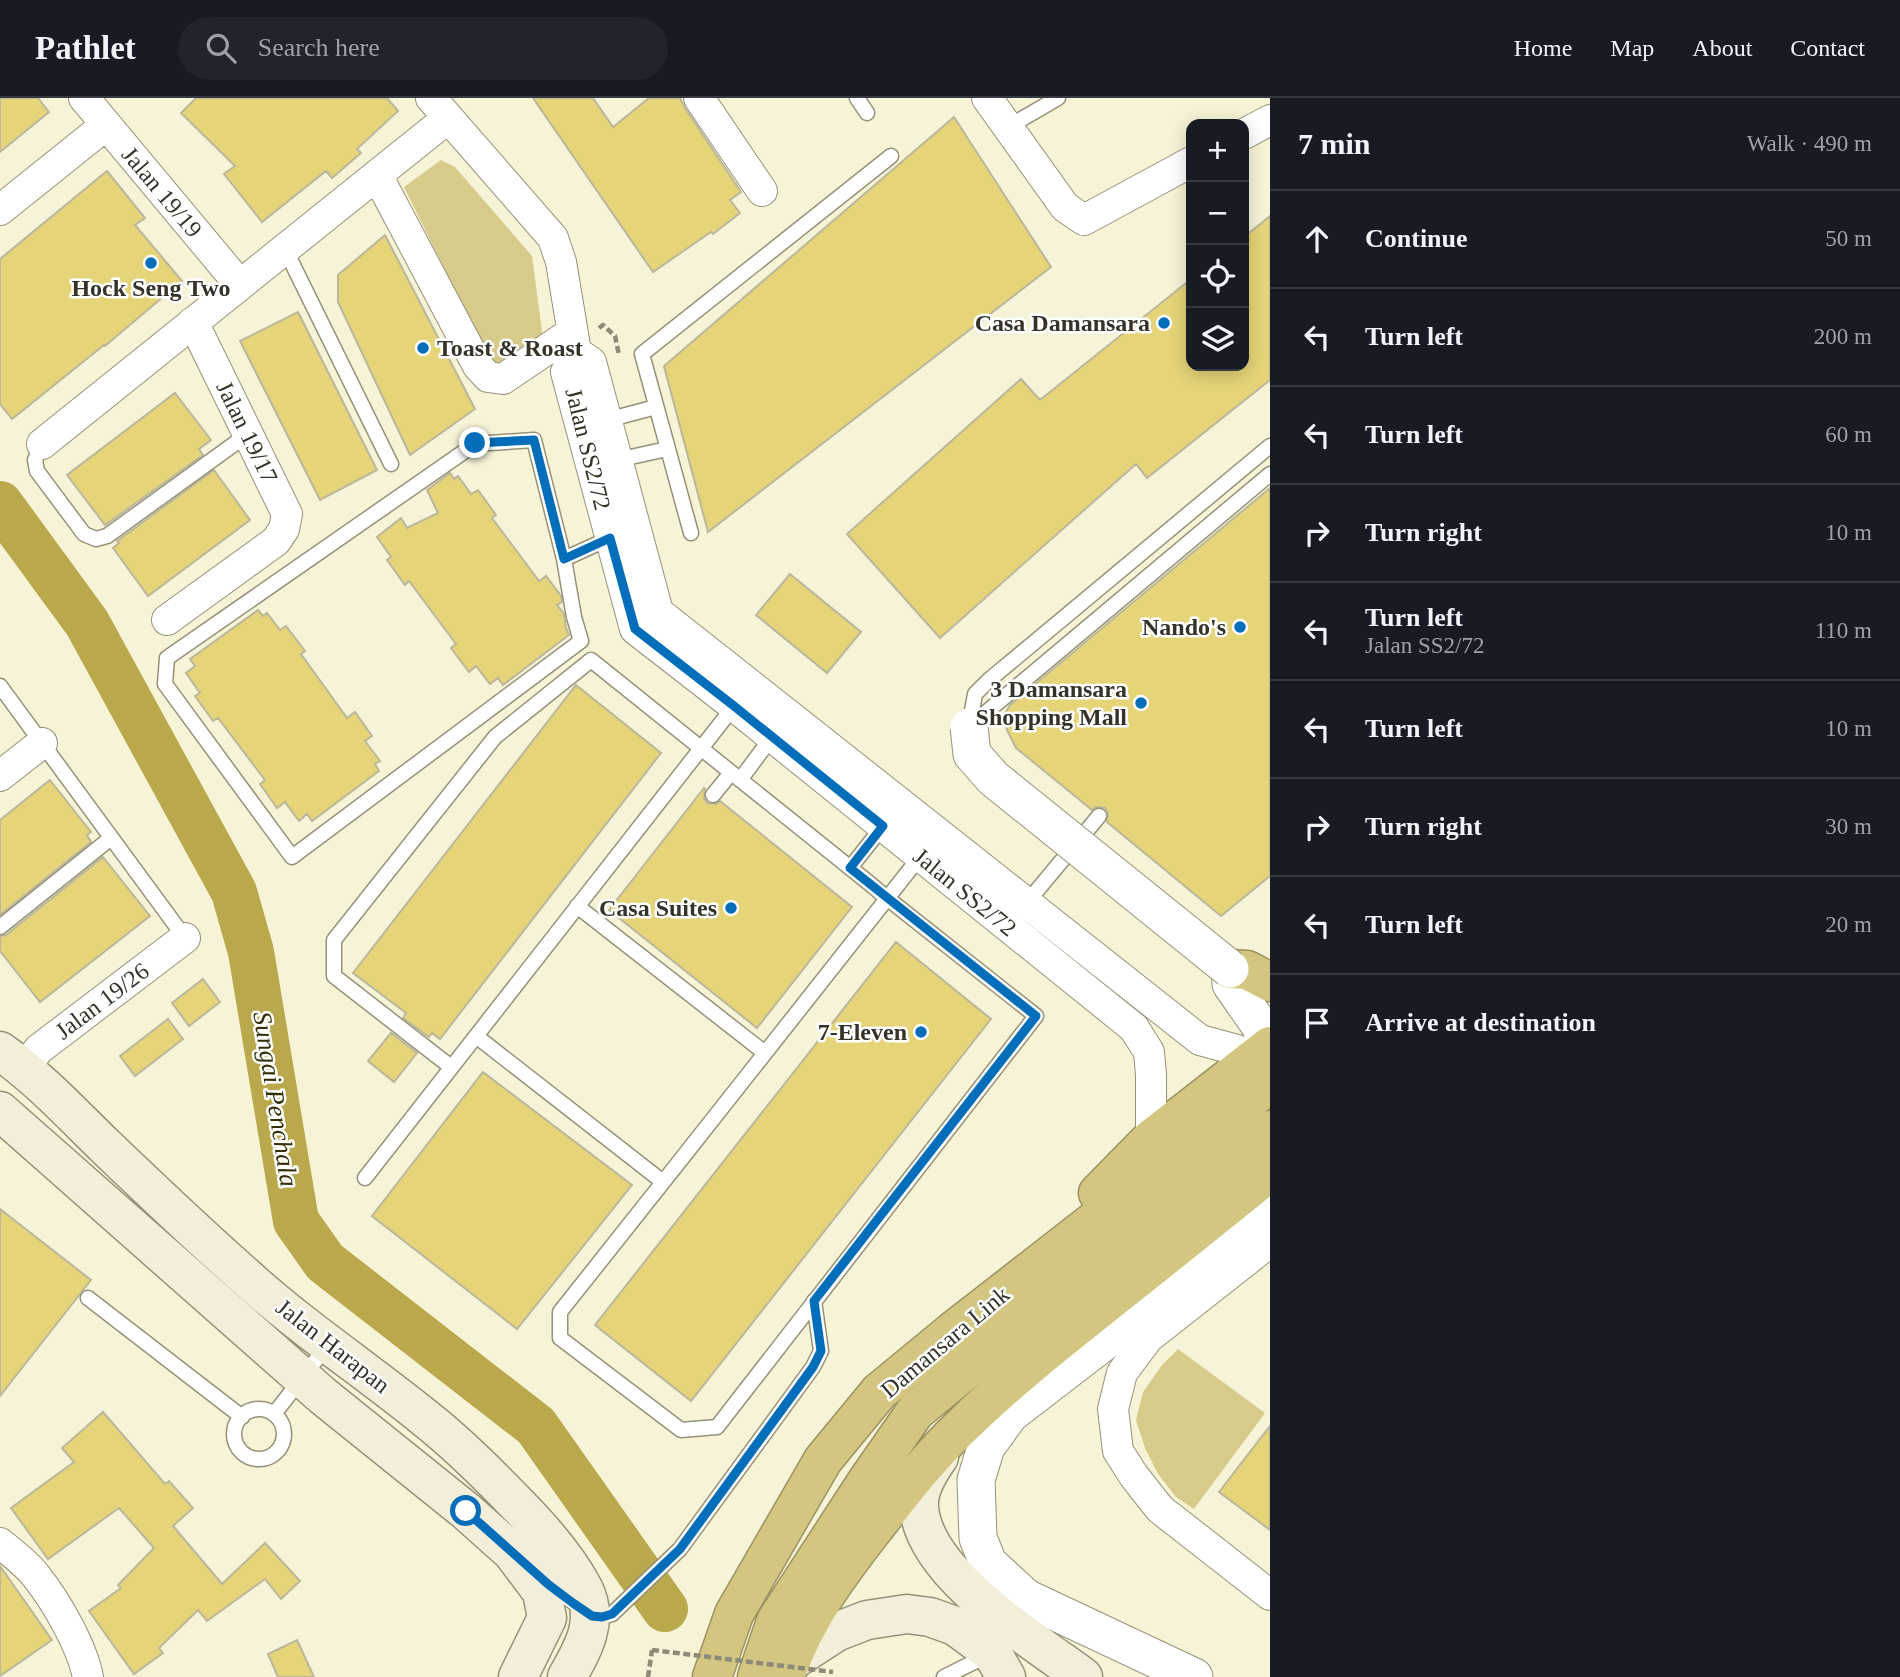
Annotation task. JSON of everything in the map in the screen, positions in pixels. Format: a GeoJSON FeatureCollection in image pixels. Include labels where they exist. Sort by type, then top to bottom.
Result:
{"type":"FeatureCollection","features":[{"type":"Feature","properties":{"kind":"highway"},"geometry":{"type":"LineString","coordinates":[[1069,1242],[1081,1211],[1151,1139],[1267,1057]]}},
{"type":"Feature","properties":{"kind":"highway","name":"Damansara Link"},"geometry":{"type":"LineString","coordinates":[[712,1677],[734,1614],[823,1461],[879,1392],[1069,1242],[1267,1057]]}},
{"type":"Feature","properties":{"kind":"highway","name":"Damansara Link"},"geometry":{"type":"LineString","coordinates":[[778,1672],[776,1621],[915,1412],[1008,1335],[1270,1130]]}},
{"type":"Feature","properties":{"kind":"highway"},"geometry":{"type":"LineString","coordinates":[[778,1672],[842,1569],[911,1481],[960,1427],[1070,1331],[1270,1172]]}},
{"type":"Feature","properties":{"kind":"main road","name":"Jalan Harapan"},"geometry":{"type":"LineString","coordinates":[[12,1059],[248,1279],[427,1419],[491,1477],[528,1515],[571,1568],[585,1591],[592,1616]]}},
{"type":"Feature","properties":{"kind":"main road"},"geometry":{"type":"LineString","coordinates":[[0,1111],[302,1378],[466,1511],[512,1552],[542,1592],[547,1618],[518,1677]]}},
{"type":"Feature","properties":{"kind":"main road"},"geometry":{"type":"LineString","coordinates":[[960,1427],[925,1477],[918,1504],[922,1528],[939,1557],[982,1603],[1083,1677]]}},
{"type":"Feature","properties":{"kind":"main road"},"geometry":{"type":"LineString","coordinates":[[778,1672],[836,1632],[867,1619],[907,1614],[930,1617],[955,1626],[999,1665],[1010,1654],[1027,1661],[1049,1677]]}},
{"type":"Feature","properties":{"kind":"main road"},"geometry":{"type":"LineString","coordinates":[[567,1677],[582,1653],[592,1616]]}},
{"type":"Feature","properties":{"kind":"street","name":"Jalan 19/19"},"geometry":{"type":"LineString","coordinates":[[84,98],[240,285]]}},
{"type":"Feature","properties":{"kind":"street"},"geometry":{"type":"LineString","coordinates":[[699,98],[762,191]]}},
{"type":"Feature","properties":{"kind":"street"},"geometry":{"type":"LineString","coordinates":[[987,98],[1065,207],[1084,220],[1186,165]]}},
{"type":"Feature","properties":{"kind":"street"},"geometry":{"type":"LineString","coordinates":[[42,444],[377,175],[440,108]]}},
{"type":"Feature","properties":{"kind":"street","name":"Jalan SS2/72"},"geometry":{"type":"LineString","coordinates":[[440,108],[553,238],[561,262],[573,343],[566,372],[617,460],[635,629],[742,696],[892,815],[929,845],[1008,926],[1134,1028],[1149,1052],[1151,1139]]}},
{"type":"Feature","properties":{"kind":"street"},"geometry":{"type":"LineString","coordinates":[[1249,131],[1270,120]]}},
{"type":"Feature","properties":{"kind":"street"},"geometry":{"type":"LineString","coordinates":[[0,210],[106,125]]}},
{"type":"Feature","properties":{"kind":"street"},"geometry":{"type":"LineString","coordinates":[[377,175],[478,366],[488,377],[503,379],[573,343]]}},
{"type":"Feature","properties":{"kind":"street","name":"Jalan 19/17"},"geometry":{"type":"LineString","coordinates":[[167,620],[275,541],[284,529],[287,514],[193,323]]}},
{"type":"Feature","properties":{"kind":"street","name":"Jalan SS2/72"},"geometry":{"type":"LineString","coordinates":[[594,424],[623,533]]}},
{"type":"Feature","properties":{"kind":"street","name":"Jalan SS2/72"},"geometry":{"type":"LineString","coordinates":[[742,696],[772,737],[892,815]]}},
{"type":"Feature","properties":{"kind":"street"},"geometry":{"type":"LineString","coordinates":[[969,727],[972,754],[993,778],[1257,973]]}},
{"type":"Feature","properties":{"kind":"street"},"geometry":{"type":"LineString","coordinates":[[0,776],[42,743]]}},
{"type":"Feature","properties":{"kind":"street","name":"Jalan SS2/72"},"geometry":{"type":"LineString","coordinates":[[929,845],[1027,904],[1200,1040],[1267,1057]]}},
{"type":"Feature","properties":{"kind":"street","name":"Jalan 19/26"},"geometry":{"type":"LineString","coordinates":[[12,1059],[39,1049],[185,938]]}},
{"type":"Feature","properties":{"kind":"street"},"geometry":{"type":"LineString","coordinates":[[1257,973],[1231,984],[1267,1057]]}},
{"type":"Feature","properties":{"kind":"street"},"geometry":{"type":"LineString","coordinates":[[1194,1677],[1026,1598],[988,1563],[978,1538],[975,1480],[986,1447],[1010,1414],[1270,1214]]}},
{"type":"Feature","properties":{"kind":"street"},"geometry":{"type":"LineString","coordinates":[[1261,1253],[1148,1338],[1122,1373],[1113,1409],[1118,1451],[1133,1476],[1160,1509],[1270,1595]]}},
{"type":"Feature","properties":{"kind":"street"},"geometry":{"type":"LineString","coordinates":[[0,1543],[36,1574],[68,1625],[88,1677]]}},
{"type":"Feature","properties":{"kind":"lane"},"geometry":{"type":"LineString","coordinates":[[857,98],[867,113]]}},
{"type":"Feature","properties":{"kind":"lane"},"geometry":{"type":"LineString","coordinates":[[1008,127],[1058,98]]}},
{"type":"Feature","properties":{"kind":"lane"},"geometry":{"type":"LineString","coordinates":[[691,533],[642,354],[891,156]]}},
{"type":"Feature","properties":{"kind":"lane"},"geometry":{"type":"LineString","coordinates":[[285,249],[391,464]]}},
{"type":"Feature","properties":{"kind":"lane"},"geometry":{"type":"LineString","coordinates":[[594,424],[656,407]]}},
{"type":"Feature","properties":{"kind":"lane"},"geometry":{"type":"LineString","coordinates":[[42,444],[35,460],[37,471],[84,534],[96,540],[107,536],[248,433]]}},
{"type":"Feature","properties":{"kind":"lane"},"geometry":{"type":"LineString","coordinates":[[534,440],[564,559],[581,641],[292,857],[165,684],[167,658],[475,443],[534,440]]}},
{"type":"Feature","properties":{"kind":"lane"},"geometry":{"type":"LineString","coordinates":[[969,727],[975,694],[989,680],[1270,446]]}},
{"type":"Feature","properties":{"kind":"lane"},"geometry":{"type":"LineString","coordinates":[[617,460],[667,449]]}},
{"type":"Feature","properties":{"kind":"lane"},"geometry":{"type":"LineString","coordinates":[[969,727],[1270,474]]}},
{"type":"Feature","properties":{"kind":"lane"},"geometry":{"type":"LineString","coordinates":[[564,559],[623,533]]}},
{"type":"Feature","properties":{"kind":"lane"},"geometry":{"type":"LineString","coordinates":[[451,1067],[334,976],[334,940],[495,737],[591,660],[887,898],[1036,1016],[717,1427],[681,1430],[560,1338],[560,1312],[765,1053],[887,898],[929,845]]}},
{"type":"Feature","properties":{"kind":"lane"},"geometry":{"type":"LineString","coordinates":[[0,686],[185,938]]}},
{"type":"Feature","properties":{"kind":"lane"},"geometry":{"type":"LineString","coordinates":[[365,1178],[742,696]]}},
{"type":"Feature","properties":{"kind":"lane"},"geometry":{"type":"LineString","coordinates":[[713,796],[772,737]]}},
{"type":"Feature","properties":{"kind":"lane"},"geometry":{"type":"LineString","coordinates":[[850,868],[892,815]]}},
{"type":"Feature","properties":{"kind":"lane"},"geometry":{"type":"LineString","coordinates":[[1008,926],[1099,816]]}},
{"type":"Feature","properties":{"kind":"lane"},"geometry":{"type":"LineString","coordinates":[[0,927],[111,838]]}},
{"type":"Feature","properties":{"kind":"lane"},"geometry":{"type":"LineString","coordinates":[[578,906],[765,1053]]}},
{"type":"Feature","properties":{"kind":"lane"},"geometry":{"type":"LineString","coordinates":[[476,1036],[663,1182]]}},
{"type":"Feature","properties":{"kind":"lane"},"geometry":{"type":"LineString","coordinates":[[88,1298],[242,1417]]}},
{"type":"Feature","properties":{"kind":"lane"},"geometry":{"type":"LineString","coordinates":[[512,1552],[549,1585],[592,1616],[612,1614],[680,1549],[813,1367],[821,1351],[814,1301]]}},
{"type":"Feature","properties":{"kind":"lane"},"geometry":{"type":"LineString","coordinates":[[274,1414],[329,1344]]}},
{"type":"Feature","properties":{"kind":"lane"},"geometry":{"type":"LineString","coordinates":[[257,1409],[274,1414],[284,1428],[285,1436],[279,1451],[265,1459],[250,1458],[238,1448],[235,1441],[237,1423],[249,1412],[257,1409]]}},
{"type":"Feature","properties":{"kind":"lane"},"geometry":{"type":"LineString","coordinates":[[944,1677],[999,1665]]}},
{"type":"Feature","properties":{"kind":"path"},"geometry":{"type":"LineString","coordinates":[[648,1677],[652,1650],[833,1672]]}},
{"type":"Feature","properties":{"kind":"shaded area"},"geometry":{"type":"Polygon","coordinates":[[[441,160],[455,167],[532,256],[543,338],[503,366],[489,360],[404,187],[441,160]]]}},
{"type":"Feature","properties":{"kind":"shaded area"},"geometry":{"type":"Polygon","coordinates":[[[1178,1349],[1265,1413],[1194,1509],[1176,1497],[1158,1474],[1145,1448],[1136,1420],[1143,1392],[1162,1365],[1178,1349]]]}},
{"type":"Feature","properties":{"kind":"building"},"geometry":{"type":"Polygon","coordinates":[[[0,98],[38,98],[49,112],[0,152],[0,98]]]}},
{"type":"Feature","properties":{"kind":"building"},"geometry":{"type":"Polygon","coordinates":[[[196,98],[387,98],[398,111],[357,149],[361,153],[332,178],[326,171],[262,222],[224,174],[235,166],[181,113],[196,98]]]}},
{"type":"Feature","properties":{"kind":"building"},"geometry":{"type":"Polygon","coordinates":[[[533,98],[593,98],[613,127],[649,98],[680,98],[741,192],[730,200],[740,213],[713,234],[711,232],[653,272],[533,98]]]}},
{"type":"Feature","properties":{"kind":"building"},"geometry":{"type":"Polygon","coordinates":[[[954,117],[1051,267],[708,532],[664,366],[954,117]]]}},
{"type":"Feature","properties":{"kind":"building"},"geometry":{"type":"Polygon","coordinates":[[[107,171],[145,218],[135,225],[182,281],[12,419],[0,404],[0,259],[107,171]]]}},
{"type":"Feature","properties":{"kind":"building"},"geometry":{"type":"Polygon","coordinates":[[[1270,216],[1270,380],[1147,478],[1136,464],[940,638],[847,534],[1021,379],[1040,400],[1186,283],[1186,371],[1249,371],[1249,233],[1270,216]]]}},
{"type":"Feature","properties":{"kind":"building"},"geometry":{"type":"Polygon","coordinates":[[[385,235],[475,409],[410,455],[338,302],[338,275],[385,235]]]}},
{"type":"Feature","properties":{"kind":"building"},"geometry":{"type":"Polygon","coordinates":[[[298,312],[377,470],[320,500],[240,341],[298,312]]]}},
{"type":"Feature","properties":{"kind":"building"},"geometry":{"type":"Polygon","coordinates":[[[175,393],[211,440],[199,449],[203,455],[105,525],[67,475],[175,393]]]}},
{"type":"Feature","properties":{"kind":"building"},"geometry":{"type":"Polygon","coordinates":[[[214,470],[250,520],[148,596],[113,548],[119,543],[117,541],[214,470]]]}},
{"type":"Feature","properties":{"kind":"building"},"geometry":{"type":"Polygon","coordinates":[[[450,473],[454,479],[458,476],[471,494],[478,490],[496,515],[492,518],[539,581],[546,576],[561,596],[562,602],[557,605],[564,614],[569,635],[503,685],[498,678],[490,684],[476,666],[469,672],[451,648],[456,644],[409,581],[405,585],[387,560],[391,557],[377,537],[401,518],[407,528],[438,513],[427,490],[450,473]]]}},
{"type":"Feature","properties":{"kind":"building","name":"3 Damansara Shopping Mall"},"geometry":{"type":"Polygon","coordinates":[[[1270,488],[1270,876],[1221,916],[1107,822],[1108,813],[1105,808],[1096,807],[1092,810],[1016,748],[1007,730],[1006,712],[1010,705],[1270,488]]]}},
{"type":"Feature","properties":{"kind":"building"},"geometry":{"type":"Polygon","coordinates":[[[790,574],[861,632],[827,673],[756,615],[790,574]]]}},
{"type":"Feature","properties":{"kind":"building"},"geometry":{"type":"Polygon","coordinates":[[[258,610],[263,616],[267,613],[280,630],[286,626],[305,651],[301,654],[347,718],[355,712],[372,736],[365,741],[380,761],[375,764],[379,771],[312,821],[307,814],[299,821],[285,802],[277,808],[260,784],[265,780],[218,718],[213,721],[195,696],[200,693],[186,673],[195,666],[190,659],[258,610]]]}},
{"type":"Feature","properties":{"kind":"building"},"geometry":{"type":"Polygon","coordinates":[[[576,685],[661,753],[440,1039],[432,1033],[429,1037],[403,1018],[406,1013],[353,973],[576,685]]]}},
{"type":"Feature","properties":{"kind":"building"},"geometry":{"type":"Polygon","coordinates":[[[50,780],[91,832],[87,835],[91,842],[0,915],[0,820],[50,780]]]}},
{"type":"Feature","properties":{"kind":"building","name":"Casa Suites"},"geometry":{"type":"Polygon","coordinates":[[[704,788],[707,803],[716,804],[720,801],[852,907],[757,1028],[609,910],[704,788]]]}},
{"type":"Feature","properties":{"kind":"building"},"geometry":{"type":"Polygon","coordinates":[[[103,857],[150,916],[40,1002],[0,951],[0,936],[6,935],[103,857]]]}},
{"type":"Feature","properties":{"kind":"building"},"geometry":{"type":"Polygon","coordinates":[[[896,942],[991,1019],[691,1401],[595,1325],[896,942]]]}},
{"type":"Feature","properties":{"kind":"building"},"geometry":{"type":"Polygon","coordinates":[[[203,979],[220,1002],[189,1026],[172,1003],[203,979]]]}},
{"type":"Feature","properties":{"kind":"building"},"geometry":{"type":"Polygon","coordinates":[[[168,1019],[183,1039],[135,1076],[120,1056],[168,1019]]]}},
{"type":"Feature","properties":{"kind":"building"},"geometry":{"type":"Polygon","coordinates":[[[391,1033],[417,1053],[394,1082],[368,1061],[391,1033]]]}},
{"type":"Feature","properties":{"kind":"building"},"geometry":{"type":"Polygon","coordinates":[[[483,1072],[632,1185],[517,1329],[372,1216],[483,1072]]]}},
{"type":"Feature","properties":{"kind":"building"},"geometry":{"type":"Polygon","coordinates":[[[0,1209],[91,1280],[0,1396],[0,1209]]]}},
{"type":"Feature","properties":{"kind":"building"},"geometry":{"type":"Polygon","coordinates":[[[103,1412],[165,1484],[169,1481],[193,1508],[173,1526],[222,1584],[265,1543],[300,1581],[281,1599],[265,1579],[207,1621],[198,1610],[159,1648],[163,1653],[134,1674],[89,1611],[121,1588],[118,1585],[154,1548],[119,1508],[48,1559],[11,1508],[74,1462],[62,1448],[103,1412]]]}},
{"type":"Feature","properties":{"kind":"building"},"geometry":{"type":"Polygon","coordinates":[[[1270,1426],[1270,1530],[1219,1492],[1270,1426]]]}},
{"type":"Feature","properties":{"kind":"building"},"geometry":{"type":"Polygon","coordinates":[[[0,1566],[52,1640],[0,1676],[0,1566]]]}},
{"type":"Feature","properties":{"kind":"building"},"geometry":{"type":"Polygon","coordinates":[[[297,1640],[314,1677],[278,1677],[268,1654],[297,1640]]]}},
{"type":"Feature","properties":{"kind":"waterway","name":"Sungai Penchala"},"geometry":{"type":"LineString","coordinates":[[0,504],[87,623],[234,892],[251,952],[296,1221],[325,1262],[536,1426],[665,1609]]}},
{"type":"Feature","properties":{"kind":"place","name":"Hock Seng Two"},"geometry":{"type":"Point","coordinates":[151,263]}},
{"type":"Feature","properties":{"kind":"place","name":"Casa Damansara"},"geometry":{"type":"Point","coordinates":[1164,323]}},
{"type":"Feature","properties":{"kind":"place","name":"Toast & Roast"},"geometry":{"type":"Point","coordinates":[423,348]}},
{"type":"Feature","properties":{"kind":"place","name":"Nando's"},"geometry":{"type":"Point","coordinates":[1240,627]}},
{"type":"Feature","properties":{"kind":"place","name":"3 Damansara Shopping Mall"},"geometry":{"type":"Point","coordinates":[1141,703]}},
{"type":"Feature","properties":{"kind":"place","name":"Casa Suites"},"geometry":{"type":"Point","coordinates":[731,908]}},
{"type":"Feature","properties":{"kind":"place","name":"7-Eleven"},"geometry":{"type":"Point","coordinates":[921,1032]}},
{"type":"Feature","properties":{"kind":"route"},"geometry":{"type":"LineString","coordinates":[[466,1511],[573,1603],[592,1616],[612,1614],[680,1549],[813,1367],[821,1351],[814,1301],[1036,1016],[850,868],[883,826],[635,629],[610,538],[564,559],[534,440],[475,443]]}}]}
